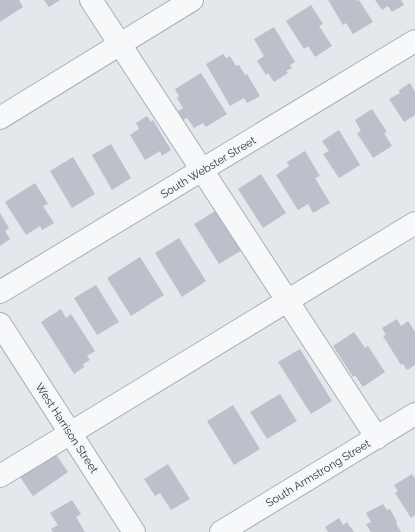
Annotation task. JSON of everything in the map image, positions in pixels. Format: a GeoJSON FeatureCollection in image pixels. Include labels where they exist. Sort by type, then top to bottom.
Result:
{"type":"FeatureCollection","features":[{"type":"Feature","properties":{"kind":"street"},"geometry":{"type":"LineString","coordinates":[[91,0],[377,438]]}},
{"type":"Feature","properties":{"kind":"street"},"geometry":{"type":"LineString","coordinates":[[0,118],[192,0]]}},
{"type":"Feature","properties":{"kind":"street","name":"South Webster Street"},"geometry":{"type":"LineString","coordinates":[[0,292],[415,41]]}},
{"type":"Feature","properties":{"kind":"street"},"geometry":{"type":"LineString","coordinates":[[0,476],[415,223]]}},
{"type":"Feature","properties":{"kind":"street","name":"West Harrison Street"},"geometry":{"type":"LineString","coordinates":[[0,324],[134,532]]}},
{"type":"Feature","properties":{"kind":"street","name":"South Armstrong Street"},"geometry":{"type":"LineString","coordinates":[[221,532],[415,414]]}},
{"type":"Feature","properties":{"kind":"building"},"geometry":{"type":"Polygon","coordinates":[[[0,0],[19,0],[23,7],[0,22],[0,0]]]}},
{"type":"Feature","properties":{"kind":"building"},"geometry":{"type":"Polygon","coordinates":[[[44,0],[60,0],[49,7],[44,0]]]}},
{"type":"Feature","properties":{"kind":"building"},"geometry":{"type":"Polygon","coordinates":[[[328,0],[359,0],[373,22],[353,34],[346,23],[343,25],[328,0]]]}},
{"type":"Feature","properties":{"kind":"building"},"geometry":{"type":"Polygon","coordinates":[[[375,0],[401,0],[404,5],[392,12],[388,6],[382,10],[375,0]]]}},
{"type":"Feature","properties":{"kind":"building"},"geometry":{"type":"Polygon","coordinates":[[[311,5],[323,24],[319,26],[332,46],[315,57],[308,46],[304,49],[286,21],[311,5]]]}},
{"type":"Feature","properties":{"kind":"building"},"geometry":{"type":"Polygon","coordinates":[[[274,27],[295,62],[290,65],[292,68],[286,71],[288,73],[274,82],[268,73],[266,75],[257,61],[264,56],[254,39],[274,27]]]}},
{"type":"Feature","properties":{"kind":"building"},"geometry":{"type":"Polygon","coordinates":[[[223,54],[226,58],[230,56],[236,66],[239,65],[245,75],[247,74],[260,96],[247,103],[244,98],[230,106],[206,64],[223,54]]]}},
{"type":"Feature","properties":{"kind":"building"},"geometry":{"type":"Polygon","coordinates":[[[201,73],[227,114],[206,127],[203,123],[194,128],[187,118],[183,120],[178,111],[183,108],[177,98],[179,96],[175,89],[201,73]]]}},
{"type":"Feature","properties":{"kind":"building"},"geometry":{"type":"Polygon","coordinates":[[[410,83],[415,92],[415,115],[404,122],[389,99],[400,93],[399,90],[410,83]]]}},
{"type":"Feature","properties":{"kind":"building"},"geometry":{"type":"Polygon","coordinates":[[[372,109],[387,132],[384,133],[392,146],[373,158],[357,133],[361,131],[355,120],[372,109]]]}},
{"type":"Feature","properties":{"kind":"building"},"geometry":{"type":"Polygon","coordinates":[[[147,116],[151,122],[153,120],[171,150],[162,156],[160,151],[145,160],[130,135],[139,129],[136,123],[147,116]]]}},
{"type":"Feature","properties":{"kind":"building"},"geometry":{"type":"Polygon","coordinates":[[[339,130],[360,165],[339,178],[323,154],[329,151],[322,141],[339,130]]]}},
{"type":"Feature","properties":{"kind":"building"},"geometry":{"type":"Polygon","coordinates":[[[111,144],[131,178],[112,190],[92,155],[111,144]]]}},
{"type":"Feature","properties":{"kind":"building"},"geometry":{"type":"Polygon","coordinates":[[[305,151],[320,176],[315,178],[330,203],[313,213],[308,204],[298,210],[276,175],[289,166],[287,162],[305,151]]]}},
{"type":"Feature","properties":{"kind":"building"},"geometry":{"type":"Polygon","coordinates":[[[73,157],[95,194],[72,208],[50,171],[73,157]]]}},
{"type":"Feature","properties":{"kind":"building"},"geometry":{"type":"Polygon","coordinates":[[[261,174],[286,213],[263,228],[238,189],[261,174]]]}},
{"type":"Feature","properties":{"kind":"building"},"geometry":{"type":"Polygon","coordinates":[[[35,183],[48,204],[43,206],[54,223],[42,230],[40,226],[26,235],[5,202],[35,183]]]}},
{"type":"Feature","properties":{"kind":"building"},"geometry":{"type":"Polygon","coordinates":[[[217,210],[242,250],[219,264],[194,224],[217,210]]]}},
{"type":"Feature","properties":{"kind":"building"},"geometry":{"type":"Polygon","coordinates":[[[0,213],[9,228],[5,231],[10,239],[0,246],[0,213]]]}},
{"type":"Feature","properties":{"kind":"building"},"geometry":{"type":"Polygon","coordinates":[[[179,238],[206,281],[182,297],[155,253],[179,238]]]}},
{"type":"Feature","properties":{"kind":"building"},"geometry":{"type":"Polygon","coordinates":[[[140,257],[164,295],[131,316],[107,278],[140,257]]]}},
{"type":"Feature","properties":{"kind":"building"},"geometry":{"type":"Polygon","coordinates":[[[96,285],[119,322],[97,335],[74,298],[96,285]]]}},
{"type":"Feature","properties":{"kind":"building"},"geometry":{"type":"Polygon","coordinates":[[[61,309],[66,318],[71,314],[95,351],[87,356],[90,360],[83,364],[84,367],[74,374],[41,322],[61,309]]]}},
{"type":"Feature","properties":{"kind":"building"},"geometry":{"type":"Polygon","coordinates":[[[397,319],[401,326],[408,321],[415,332],[415,365],[407,370],[403,364],[401,365],[383,336],[386,335],[382,328],[397,319]]]}},
{"type":"Feature","properties":{"kind":"building"},"geometry":{"type":"Polygon","coordinates":[[[354,332],[365,348],[368,346],[385,372],[363,387],[355,375],[353,377],[333,346],[354,332]]]}},
{"type":"Feature","properties":{"kind":"building"},"geometry":{"type":"Polygon","coordinates":[[[300,349],[332,401],[311,414],[278,362],[300,349]]]}},
{"type":"Feature","properties":{"kind":"building"},"geometry":{"type":"Polygon","coordinates":[[[280,394],[297,421],[267,439],[250,412],[280,394]]]}},
{"type":"Feature","properties":{"kind":"building"},"geometry":{"type":"Polygon","coordinates":[[[233,405],[260,449],[234,465],[207,421],[233,405]]]}},
{"type":"Feature","properties":{"kind":"building"},"geometry":{"type":"Polygon","coordinates":[[[55,453],[68,472],[33,496],[18,474],[55,453]]]}},
{"type":"Feature","properties":{"kind":"building"},"geometry":{"type":"Polygon","coordinates":[[[168,464],[190,499],[171,510],[160,493],[155,496],[144,479],[168,464]]]}},
{"type":"Feature","properties":{"kind":"building"},"geometry":{"type":"Polygon","coordinates":[[[412,474],[415,479],[415,515],[411,518],[395,493],[398,491],[394,485],[412,474]]]}},
{"type":"Feature","properties":{"kind":"building"},"geometry":{"type":"Polygon","coordinates":[[[72,500],[81,514],[76,517],[85,532],[53,532],[51,529],[58,525],[50,513],[72,500]]]}},
{"type":"Feature","properties":{"kind":"building"},"geometry":{"type":"Polygon","coordinates":[[[383,504],[387,510],[390,509],[401,532],[371,532],[366,524],[371,522],[366,513],[383,504]]]}},
{"type":"Feature","properties":{"kind":"building"},"geometry":{"type":"Polygon","coordinates":[[[339,518],[343,525],[347,522],[354,532],[328,532],[325,527],[339,518]]]}}]}
